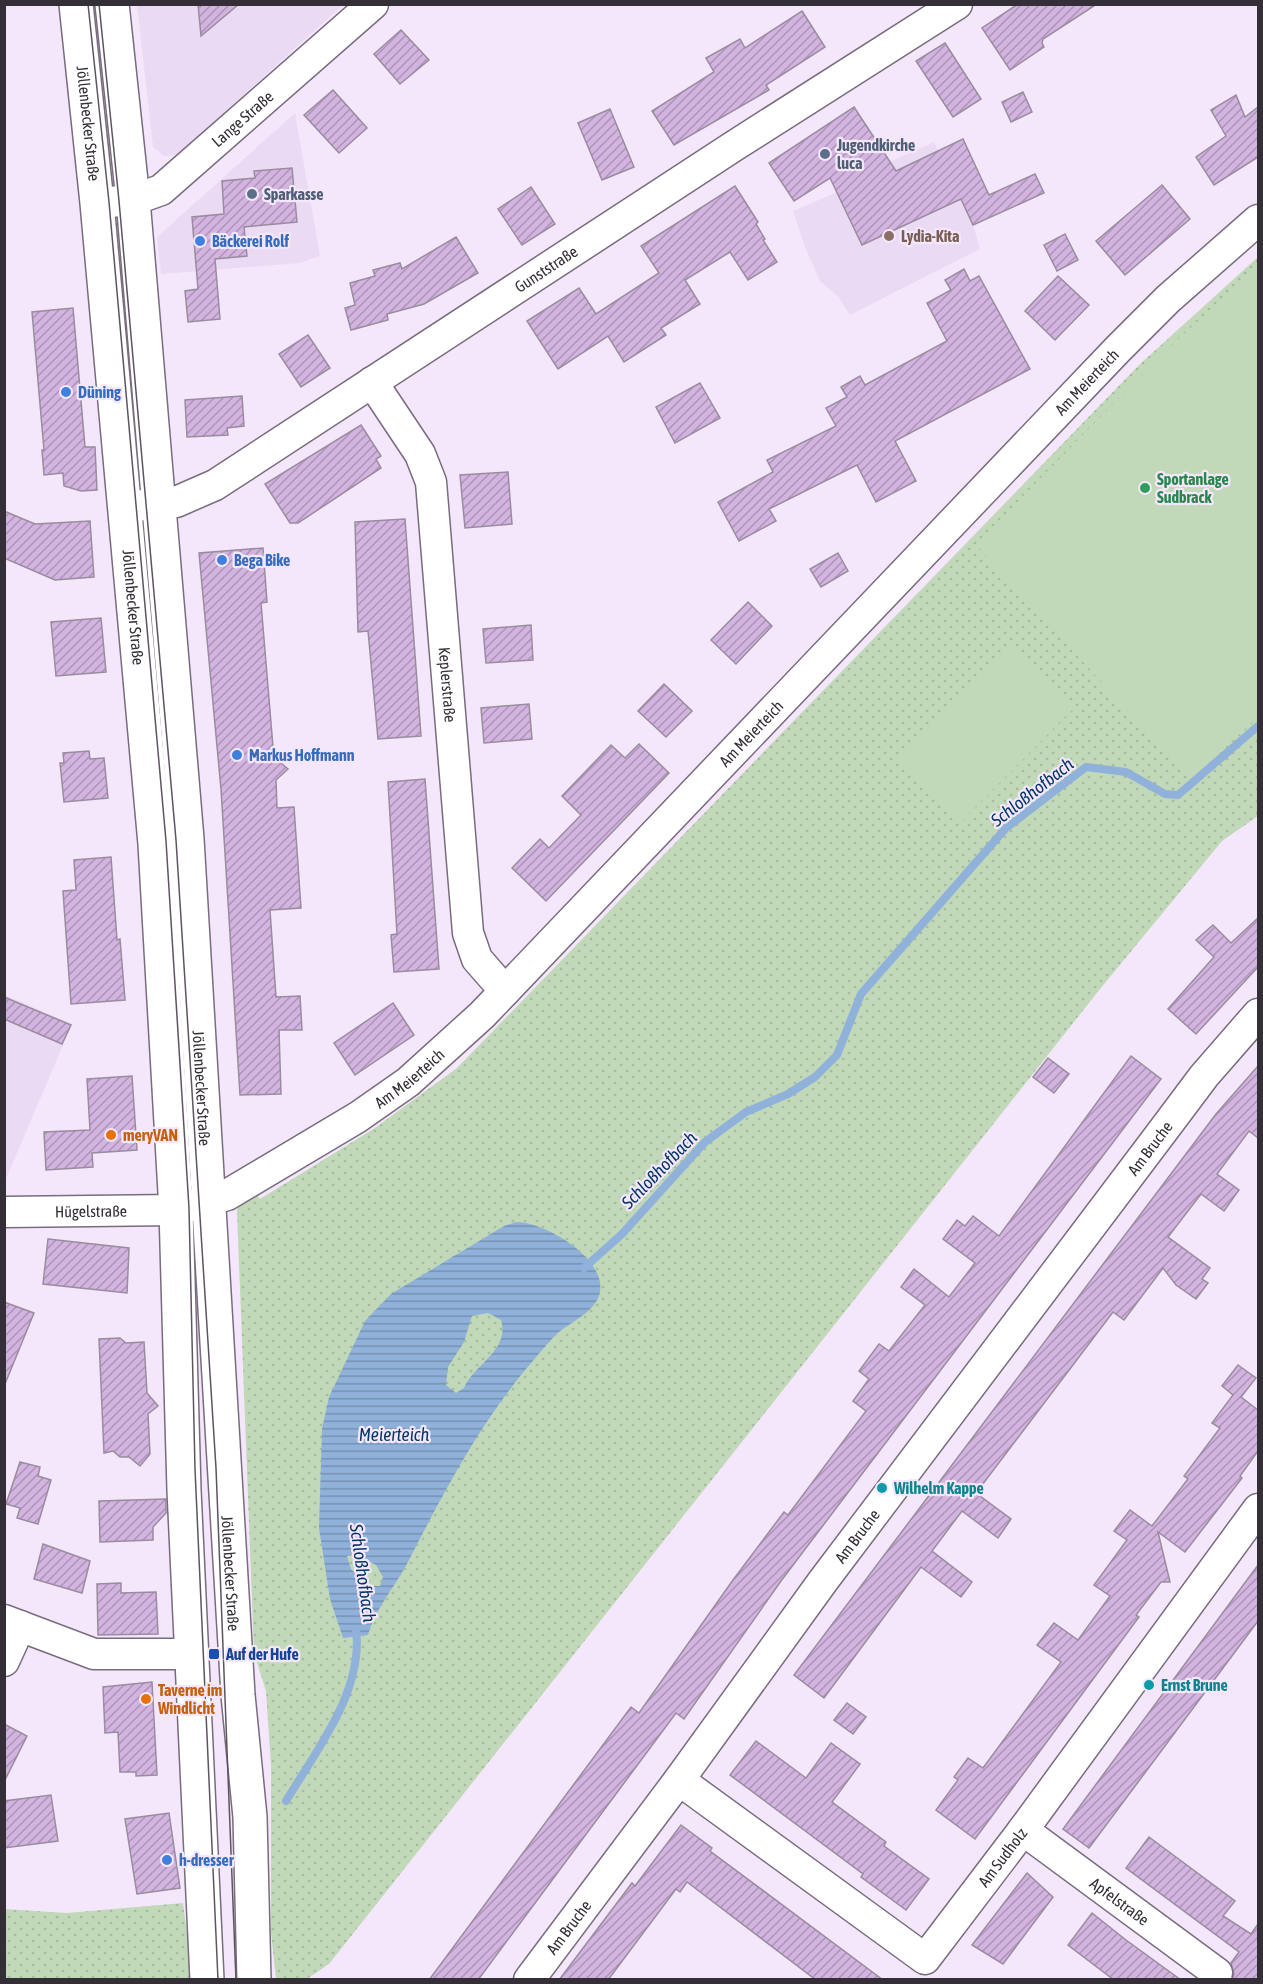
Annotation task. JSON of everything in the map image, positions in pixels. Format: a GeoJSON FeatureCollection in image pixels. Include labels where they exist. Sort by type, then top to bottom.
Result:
{"type":"FeatureCollection","features":[{"type":"Feature","properties":{"kind":"main road","name":"Jöllenbecker Straße"},"geometry":{"type":"LineString","coordinates":[[76,4],[97,203],[155,844],[176,1210],[192,1654],[207,1980]]}},
{"type":"Feature","properties":{"kind":"main road","name":"Jöllenbecker Straße"},"geometry":{"type":"LineString","coordinates":[[112,4],[133,200],[187,839],[211,1201],[238,1695],[250,1817],[254,1980]]}},
{"type":"Feature","properties":{"kind":"street","name":"Lange Straße"},"geometry":{"type":"LineString","coordinates":[[97,203],[150,196],[173,182],[373,4]]}},
{"type":"Feature","properties":{"kind":"street","name":"Gunststraße"},"geometry":{"type":"LineString","coordinates":[[125,508],[176,502],[199,494],[734,146],[957,4]]}},
{"type":"Feature","properties":{"kind":"street","name":"Am Meierteich"},"geometry":{"type":"LineString","coordinates":[[211,1201],[245,1186],[358,1117],[408,1082],[457,1040],[1110,357],[1168,298],[1258,220]]}},
{"type":"Feature","properties":{"kind":"street","name":"Keplerstraße"},"geometry":{"type":"LineString","coordinates":[[372,382],[424,461],[431,482],[468,933],[477,959],[505,991]]}},
{"type":"Feature","properties":{"kind":"street","name":"Am Bruche"},"geometry":{"type":"LineString","coordinates":[[529,1980],[679,1780],[823,1581],[1171,1119],[1204,1076],[1258,1014]]}},
{"type":"Feature","properties":{"kind":"street"},"geometry":{"type":"LineString","coordinates":[[176,1210],[211,1201]]}},
{"type":"Feature","properties":{"kind":"street","name":"Hügelstraße"},"geometry":{"type":"LineString","coordinates":[[4,1212],[176,1210]]}},
{"type":"Feature","properties":{"kind":"street","name":"Am Sudholz"},"geometry":{"type":"LineString","coordinates":[[679,1780],[925,1959],[1023,1830],[1258,1509]]}},
{"type":"Feature","properties":{"kind":"street"},"geometry":{"type":"LineString","coordinates":[[4,1661],[12,1623],[94,1654],[192,1654]]}},
{"type":"Feature","properties":{"kind":"street","name":"Apfelstraße"},"geometry":{"type":"LineString","coordinates":[[1023,1830],[1217,1973]]}},
{"type":"Feature","properties":{"kind":"shaded area"},"geometry":{"type":"Polygon","coordinates":[[[137,5],[343,5],[185,148],[175,155],[164,156],[153,147],[137,5]]]}},
{"type":"Feature","properties":{"kind":"shaded area"},"geometry":{"type":"Polygon","coordinates":[[[295,113],[320,256],[300,263],[161,274],[157,237],[295,113]]]}},
{"type":"Feature","properties":{"kind":"shaded area","name":"Lydia-Kita"},"geometry":{"type":"Polygon","coordinates":[[[934,142],[973,225],[980,249],[850,315],[838,296],[820,281],[793,211],[842,190],[840,184],[934,142]]]}},
{"type":"Feature","properties":{"kind":"shaded area"},"geometry":{"type":"Polygon","coordinates":[[[5,995],[72,1024],[5,1181],[5,995]]]}},
{"type":"Feature","properties":{"kind":"green space"},"geometry":{"type":"Polygon","coordinates":[[[1258,257],[1258,816],[1222,841],[1100,989],[329,1964],[307,1979],[276,1979],[271,1933],[271,1766],[266,1691],[254,1653],[237,1211],[239,1205],[256,1193],[260,1199],[375,1128],[457,1068],[1139,365],[1258,257]]]}},
{"type":"Feature","properties":{"kind":"green space","name":"Sportanlage Sudbrack"},"geometry":{"type":"Polygon","coordinates":[[[1258,265],[1258,717],[1190,780],[976,544],[1158,358],[1258,265]]]}},
{"type":"Feature","properties":{"kind":"green space"},"geometry":{"type":"Polygon","coordinates":[[[1013,645],[1076,706],[960,823],[897,762],[1013,645]]]}},
{"type":"Feature","properties":{"kind":"green space"},"geometry":{"type":"Polygon","coordinates":[[[183,1903],[193,1979],[5,1979],[4,1909],[67,1913],[183,1903]]]}},
{"type":"Feature","properties":{"kind":"water","name":"Meierteich"},"geometry":{"type":"Polygon","coordinates":[[[516,1222],[528,1224],[542,1228],[571,1244],[584,1255],[599,1279],[598,1298],[589,1310],[550,1341],[499,1404],[452,1480],[404,1570],[376,1615],[368,1635],[343,1638],[330,1599],[319,1528],[322,1429],[329,1397],[365,1321],[391,1294],[504,1226],[516,1222]],[[488,1313],[472,1316],[464,1342],[448,1367],[446,1385],[456,1393],[464,1388],[469,1379],[490,1357],[500,1340],[501,1320],[488,1313]],[[357,1555],[347,1556],[351,1569],[370,1586],[380,1586],[383,1577],[376,1565],[357,1555]]]}},
{"type":"Feature","properties":{"kind":"building"},"geometry":{"type":"Polygon","coordinates":[[[198,4],[239,4],[201,36],[198,4]]]}},
{"type":"Feature","properties":{"kind":"building"},"geometry":{"type":"Polygon","coordinates":[[[1018,4],[1097,4],[1043,39],[1044,47],[1010,70],[982,28],[1018,4]]]}},
{"type":"Feature","properties":{"kind":"building"},"geometry":{"type":"Polygon","coordinates":[[[802,11],[825,47],[766,85],[769,90],[674,145],[652,111],[714,72],[706,58],[740,39],[745,48],[802,11]]]}},
{"type":"Feature","properties":{"kind":"building"},"geometry":{"type":"Polygon","coordinates":[[[401,30],[429,60],[400,84],[374,54],[401,30]]]}},
{"type":"Feature","properties":{"kind":"building"},"geometry":{"type":"Polygon","coordinates":[[[945,43],[981,99],[953,117],[916,61],[945,43]]]}},
{"type":"Feature","properties":{"kind":"building"},"geometry":{"type":"Polygon","coordinates":[[[333,90],[367,128],[339,153],[304,115],[333,90]]]}},
{"type":"Feature","properties":{"kind":"building"},"geometry":{"type":"Polygon","coordinates":[[[1023,92],[1032,112],[1011,122],[1002,102],[1023,92]]]}},
{"type":"Feature","properties":{"kind":"building"},"geometry":{"type":"Polygon","coordinates":[[[1236,95],[1245,117],[1258,107],[1258,157],[1214,185],[1196,157],[1226,136],[1211,110],[1236,95]]]}},
{"type":"Feature","properties":{"kind":"building"},"geometry":{"type":"Polygon","coordinates":[[[854,107],[896,171],[963,139],[989,195],[1035,174],[1044,193],[973,225],[961,199],[862,245],[830,178],[794,201],[769,163],[854,107]]]}},
{"type":"Feature","properties":{"kind":"building"},"geometry":{"type":"Polygon","coordinates":[[[610,109],[634,167],[602,180],[578,123],[610,109]]]}},
{"type":"Feature","properties":{"kind":"building"},"geometry":{"type":"Polygon","coordinates":[[[292,168],[297,222],[244,227],[247,256],[215,259],[220,319],[188,322],[185,291],[198,289],[192,217],[224,214],[222,181],[255,178],[254,171],[292,168]]]}},
{"type":"Feature","properties":{"kind":"building"},"geometry":{"type":"Polygon","coordinates":[[[1162,185],[1190,219],[1125,275],[1096,241],[1162,185]]]}},
{"type":"Feature","properties":{"kind":"building"},"geometry":{"type":"Polygon","coordinates":[[[735,186],[758,222],[756,224],[765,239],[763,240],[777,262],[748,280],[730,252],[685,280],[700,304],[661,328],[666,335],[624,362],[608,336],[558,369],[527,321],[579,288],[596,314],[659,273],[641,246],[735,186]]]}},
{"type":"Feature","properties":{"kind":"building"},"geometry":{"type":"Polygon","coordinates":[[[531,187],[555,224],[522,245],[498,209],[531,187]]]}},
{"type":"Feature","properties":{"kind":"building"},"geometry":{"type":"Polygon","coordinates":[[[1065,234],[1078,260],[1057,271],[1044,245],[1065,234]]]}},
{"type":"Feature","properties":{"kind":"building"},"geometry":{"type":"Polygon","coordinates":[[[456,237],[478,273],[424,304],[387,314],[388,320],[351,330],[345,308],[355,305],[350,283],[375,276],[373,270],[400,263],[402,269],[456,237]]]}},
{"type":"Feature","properties":{"kind":"building"},"geometry":{"type":"Polygon","coordinates":[[[964,269],[970,281],[979,276],[1030,369],[895,441],[916,481],[876,502],[857,465],[769,509],[776,521],[739,541],[718,502],[773,472],[767,460],[836,426],[826,408],[847,397],[841,387],[860,376],[865,385],[947,341],[927,303],[951,290],[945,280],[964,269]]]}},
{"type":"Feature","properties":{"kind":"building"},"geometry":{"type":"Polygon","coordinates":[[[1058,276],[1089,305],[1055,340],[1025,311],[1058,276]]]}},
{"type":"Feature","properties":{"kind":"building"},"geometry":{"type":"Polygon","coordinates":[[[73,308],[85,447],[95,447],[97,490],[81,491],[64,486],[63,473],[44,475],[42,450],[44,450],[32,312],[73,308]]]}},
{"type":"Feature","properties":{"kind":"building"},"geometry":{"type":"Polygon","coordinates":[[[308,335],[330,368],[301,387],[279,354],[308,335]]]}},
{"type":"Feature","properties":{"kind":"building"},"geometry":{"type":"Polygon","coordinates":[[[700,383],[720,418],[675,443],[656,407],[700,383]]]}},
{"type":"Feature","properties":{"kind":"building"},"geometry":{"type":"Polygon","coordinates":[[[242,396],[244,426],[227,428],[228,435],[187,437],[185,400],[242,396]]]}},
{"type":"Feature","properties":{"kind":"building"},"geometry":{"type":"Polygon","coordinates":[[[361,425],[381,456],[376,459],[381,468],[298,523],[290,523],[265,484],[361,425]]]}},
{"type":"Feature","properties":{"kind":"building"},"geometry":{"type":"Polygon","coordinates":[[[508,472],[512,524],[465,528],[460,475],[508,472]]]}},
{"type":"Feature","properties":{"kind":"building"},"geometry":{"type":"Polygon","coordinates":[[[4,511],[35,524],[90,521],[94,577],[55,580],[4,558],[4,511]]]}},
{"type":"Feature","properties":{"kind":"building"},"geometry":{"type":"Polygon","coordinates":[[[405,519],[421,736],[378,739],[368,631],[358,632],[355,522],[405,519]]]}},
{"type":"Feature","properties":{"kind":"building"},"geometry":{"type":"Polygon","coordinates":[[[263,548],[267,602],[261,603],[273,747],[275,758],[288,769],[276,780],[277,808],[294,807],[301,908],[270,910],[276,997],[300,996],[302,1030],[279,1030],[281,1094],[240,1095],[221,789],[199,553],[263,548]]]}},
{"type":"Feature","properties":{"kind":"building"},"geometry":{"type":"Polygon","coordinates":[[[838,553],[848,571],[821,587],[810,569],[838,553]]]}},
{"type":"Feature","properties":{"kind":"building"},"geometry":{"type":"Polygon","coordinates":[[[748,602],[772,626],[736,664],[711,640],[748,602]]]}},
{"type":"Feature","properties":{"kind":"building"},"geometry":{"type":"Polygon","coordinates":[[[101,618],[106,672],[56,676],[51,622],[101,618]]]}},
{"type":"Feature","properties":{"kind":"building"},"geometry":{"type":"Polygon","coordinates":[[[531,625],[533,660],[486,663],[483,629],[531,625]]]}},
{"type":"Feature","properties":{"kind":"building"},"geometry":{"type":"Polygon","coordinates":[[[664,684],[692,711],[666,737],[638,711],[664,684]]]}},
{"type":"Feature","properties":{"kind":"building"},"geometry":{"type":"Polygon","coordinates":[[[529,704],[532,739],[484,743],[481,708],[529,704]]]}},
{"type":"Feature","properties":{"kind":"building"},"geometry":{"type":"Polygon","coordinates":[[[639,744],[669,773],[546,901],[512,868],[540,839],[549,848],[581,815],[562,796],[611,745],[625,758],[639,744]]]}},
{"type":"Feature","properties":{"kind":"building"},"geometry":{"type":"Polygon","coordinates":[[[89,751],[90,759],[104,758],[108,798],[64,802],[60,763],[64,763],[63,753],[89,751]]]}},
{"type":"Feature","properties":{"kind":"building"},"geometry":{"type":"Polygon","coordinates":[[[425,779],[439,969],[394,972],[391,935],[397,934],[388,782],[425,779]]]}},
{"type":"Feature","properties":{"kind":"building"},"geometry":{"type":"Polygon","coordinates":[[[111,857],[117,940],[120,939],[125,1000],[71,1004],[63,891],[76,890],[74,860],[111,857]]]}},
{"type":"Feature","properties":{"kind":"building"},"geometry":{"type":"Polygon","coordinates":[[[1258,918],[1258,967],[1196,1034],[1168,1009],[1214,957],[1196,940],[1213,925],[1231,943],[1258,918]]]}},
{"type":"Feature","properties":{"kind":"building"},"geometry":{"type":"Polygon","coordinates":[[[4,997],[71,1025],[62,1044],[4,1019],[4,997]]]}},
{"type":"Feature","properties":{"kind":"building"},"geometry":{"type":"Polygon","coordinates":[[[393,1003],[414,1035],[355,1075],[334,1043],[393,1003]]]}},
{"type":"Feature","properties":{"kind":"building"},"geometry":{"type":"Polygon","coordinates":[[[1131,1056],[1161,1079],[781,1581],[684,1719],[676,1713],[478,1980],[429,1980],[631,1707],[639,1713],[784,1512],[788,1515],[866,1411],[853,1401],[869,1379],[859,1371],[879,1344],[889,1351],[925,1305],[901,1287],[914,1269],[949,1297],[975,1263],[943,1239],[957,1220],[965,1226],[973,1216],[999,1236],[1131,1056]]]}},
{"type":"Feature","properties":{"kind":"building"},"geometry":{"type":"Polygon","coordinates":[[[1048,1058],[1069,1074],[1054,1093],[1033,1077],[1048,1058]]]}},
{"type":"Feature","properties":{"kind":"building"},"geometry":{"type":"Polygon","coordinates":[[[1258,1066],[1258,1138],[1249,1131],[1217,1174],[1239,1190],[1224,1211],[1201,1194],[1168,1237],[1210,1268],[1202,1279],[1208,1283],[1196,1299],[1176,1285],[1163,1268],[1124,1320],[1113,1312],[976,1493],[1011,1519],[998,1538],[962,1511],[932,1551],[972,1582],[961,1597],[921,1567],[824,1698],[794,1675],[1216,1114],[1258,1066]]]}},
{"type":"Feature","properties":{"kind":"building"},"geometry":{"type":"Polygon","coordinates":[[[132,1076],[137,1150],[92,1153],[93,1167],[46,1170],[44,1132],[90,1130],[87,1079],[132,1076]]]}},
{"type":"Feature","properties":{"kind":"building"},"geometry":{"type":"Polygon","coordinates":[[[48,1239],[129,1248],[127,1293],[43,1284],[48,1239]]]}},
{"type":"Feature","properties":{"kind":"building"},"geometry":{"type":"Polygon","coordinates":[[[4,1302],[34,1313],[5,1384],[4,1383],[4,1302]]]}},
{"type":"Feature","properties":{"kind":"building"},"geometry":{"type":"Polygon","coordinates":[[[120,1338],[126,1343],[144,1342],[147,1393],[158,1406],[148,1414],[150,1454],[140,1466],[129,1457],[120,1457],[113,1451],[104,1453],[99,1339],[120,1338]]]}},
{"type":"Feature","properties":{"kind":"building"},"geometry":{"type":"Polygon","coordinates":[[[1238,1365],[1256,1378],[1241,1397],[1258,1410],[1258,1451],[1240,1476],[1242,1478],[1185,1552],[1158,1532],[1170,1582],[1161,1582],[1136,1615],[1139,1617],[975,1839],[936,1810],[958,1780],[954,1777],[968,1758],[983,1768],[1061,1662],[1037,1645],[1054,1623],[1078,1640],[1110,1596],[1094,1585],[1127,1540],[1114,1531],[1130,1510],[1152,1526],[1188,1479],[1184,1476],[1220,1428],[1212,1423],[1233,1395],[1222,1386],[1238,1365]]]}},
{"type":"Feature","properties":{"kind":"building"},"geometry":{"type":"Polygon","coordinates":[[[20,1462],[40,1467],[38,1476],[51,1480],[38,1524],[17,1518],[20,1508],[6,1504],[20,1462]]]}},
{"type":"Feature","properties":{"kind":"building"},"geometry":{"type":"Polygon","coordinates":[[[166,1499],[166,1513],[153,1527],[153,1540],[100,1542],[99,1501],[166,1499]]]}},
{"type":"Feature","properties":{"kind":"building"},"geometry":{"type":"Polygon","coordinates":[[[43,1544],[90,1561],[82,1593],[34,1579],[43,1544]]]}},
{"type":"Feature","properties":{"kind":"building"},"geometry":{"type":"Polygon","coordinates":[[[1258,1565],[1258,1621],[1089,1848],[1063,1829],[1258,1565]]]}},
{"type":"Feature","properties":{"kind":"building"},"geometry":{"type":"Polygon","coordinates":[[[121,1583],[121,1593],[156,1592],[158,1634],[98,1635],[97,1584],[121,1583]]]}},
{"type":"Feature","properties":{"kind":"building"},"geometry":{"type":"Polygon","coordinates":[[[152,1682],[157,1775],[136,1776],[136,1772],[120,1772],[118,1732],[105,1733],[103,1687],[152,1682]]]}},
{"type":"Feature","properties":{"kind":"building"},"geometry":{"type":"Polygon","coordinates":[[[847,1703],[866,1717],[853,1734],[834,1720],[847,1703]]]}},
{"type":"Feature","properties":{"kind":"building"},"geometry":{"type":"Polygon","coordinates":[[[4,1724],[27,1736],[4,1782],[4,1724]]]}},
{"type":"Feature","properties":{"kind":"building"},"geometry":{"type":"Polygon","coordinates":[[[756,1741],[806,1778],[831,1743],[860,1764],[832,1802],[886,1842],[884,1846],[929,1879],[906,1910],[861,1877],[863,1874],[730,1775],[756,1741]]]}},
{"type":"Feature","properties":{"kind":"building"},"geometry":{"type":"Polygon","coordinates":[[[51,1795],[58,1841],[4,1848],[4,1801],[51,1795]]]}},
{"type":"Feature","properties":{"kind":"building"},"geometry":{"type":"Polygon","coordinates":[[[169,1813],[180,1888],[137,1894],[125,1819],[169,1813]]]}},
{"type":"Feature","properties":{"kind":"building"},"geometry":{"type":"Polygon","coordinates":[[[681,1825],[712,1848],[710,1851],[883,1980],[816,1980],[687,1882],[680,1892],[676,1889],[608,1980],[559,1980],[632,1883],[635,1886],[681,1825]]]}},
{"type":"Feature","properties":{"kind":"building"},"geometry":{"type":"Polygon","coordinates":[[[1149,1837],[1235,1901],[1223,1916],[1251,1934],[1258,1924],[1258,1980],[1232,1980],[1234,1974],[1231,1963],[1239,1952],[1126,1868],[1149,1837]]]}},
{"type":"Feature","properties":{"kind":"building"},"geometry":{"type":"Polygon","coordinates":[[[1027,1873],[1053,1897],[1003,1964],[972,1945],[1027,1873]]]}},
{"type":"Feature","properties":{"kind":"building"},"geometry":{"type":"Polygon","coordinates":[[[1092,1913],[1181,1980],[1114,1980],[1068,1945],[1092,1913]]]}},
{"type":"Feature","properties":{"kind":"waterway","name":"Schloßhofbach"},"geometry":{"type":"LineString","coordinates":[[584,1268],[622,1234],[705,1142],[746,1112],[788,1094],[815,1077],[837,1055],[861,994],[1006,828],[1086,767],[1126,772],[1165,794],[1178,795],[1258,726]]}},
{"type":"Feature","properties":{"kind":"waterway","name":"Schloßhofbach"},"geometry":{"type":"LineString","coordinates":[[286,1801],[335,1720],[345,1697],[353,1675],[357,1652],[356,1629]]}},
{"type":"Feature","properties":{"kind":"tram line"},"geometry":{"type":"LineString","coordinates":[[88,4],[109,202],[166,841],[189,1208],[195,1469],[218,1980]]}},
{"type":"Feature","properties":{"kind":"tram line"},"geometry":{"type":"LineString","coordinates":[[99,4],[119,201],[176,840],[216,1468],[236,1980]]}},
{"type":"Feature","properties":{"kind":"place","name":"Jugendkirche luca"},"geometry":{"type":"Point","coordinates":[825,154]}},
{"type":"Feature","properties":{"kind":"place","name":"Sparkasse"},"geometry":{"type":"Point","coordinates":[252,194]}},
{"type":"Feature","properties":{"kind":"place","name":"Lydia-Kita"},"geometry":{"type":"Point","coordinates":[889,236]}},
{"type":"Feature","properties":{"kind":"place","name":"Bäckerei Rolf"},"geometry":{"type":"Point","coordinates":[200,241]}},
{"type":"Feature","properties":{"kind":"place","name":"Düning"},"geometry":{"type":"Point","coordinates":[66,392]}},
{"type":"Feature","properties":{"kind":"place","name":"Sportanlage Sudbrack"},"geometry":{"type":"Point","coordinates":[1145,488]}},
{"type":"Feature","properties":{"kind":"place","name":"Bega Bike"},"geometry":{"type":"Point","coordinates":[222,560]}},
{"type":"Feature","properties":{"kind":"place","name":"Markus Hoffmann"},"geometry":{"type":"Point","coordinates":[237,755]}},
{"type":"Feature","properties":{"kind":"place","name":"meryVAN"},"geometry":{"type":"Point","coordinates":[111,1135]}},
{"type":"Feature","properties":{"kind":"place","name":"Wilhelm Kappe"},"geometry":{"type":"Point","coordinates":[882,1488]}},
{"type":"Feature","properties":{"kind":"place","name":"Auf der Hufe"},"geometry":{"type":"Point","coordinates":[214,1654]}},
{"type":"Feature","properties":{"kind":"place","name":"Ernst Brune"},"geometry":{"type":"Point","coordinates":[1149,1685]}},
{"type":"Feature","properties":{"kind":"place","name":"Taverne im Windlicht"},"geometry":{"type":"Point","coordinates":[146,1699]}},
{"type":"Feature","properties":{"kind":"place","name":"h-dresser"},"geometry":{"type":"Point","coordinates":[167,1860]}}]}
